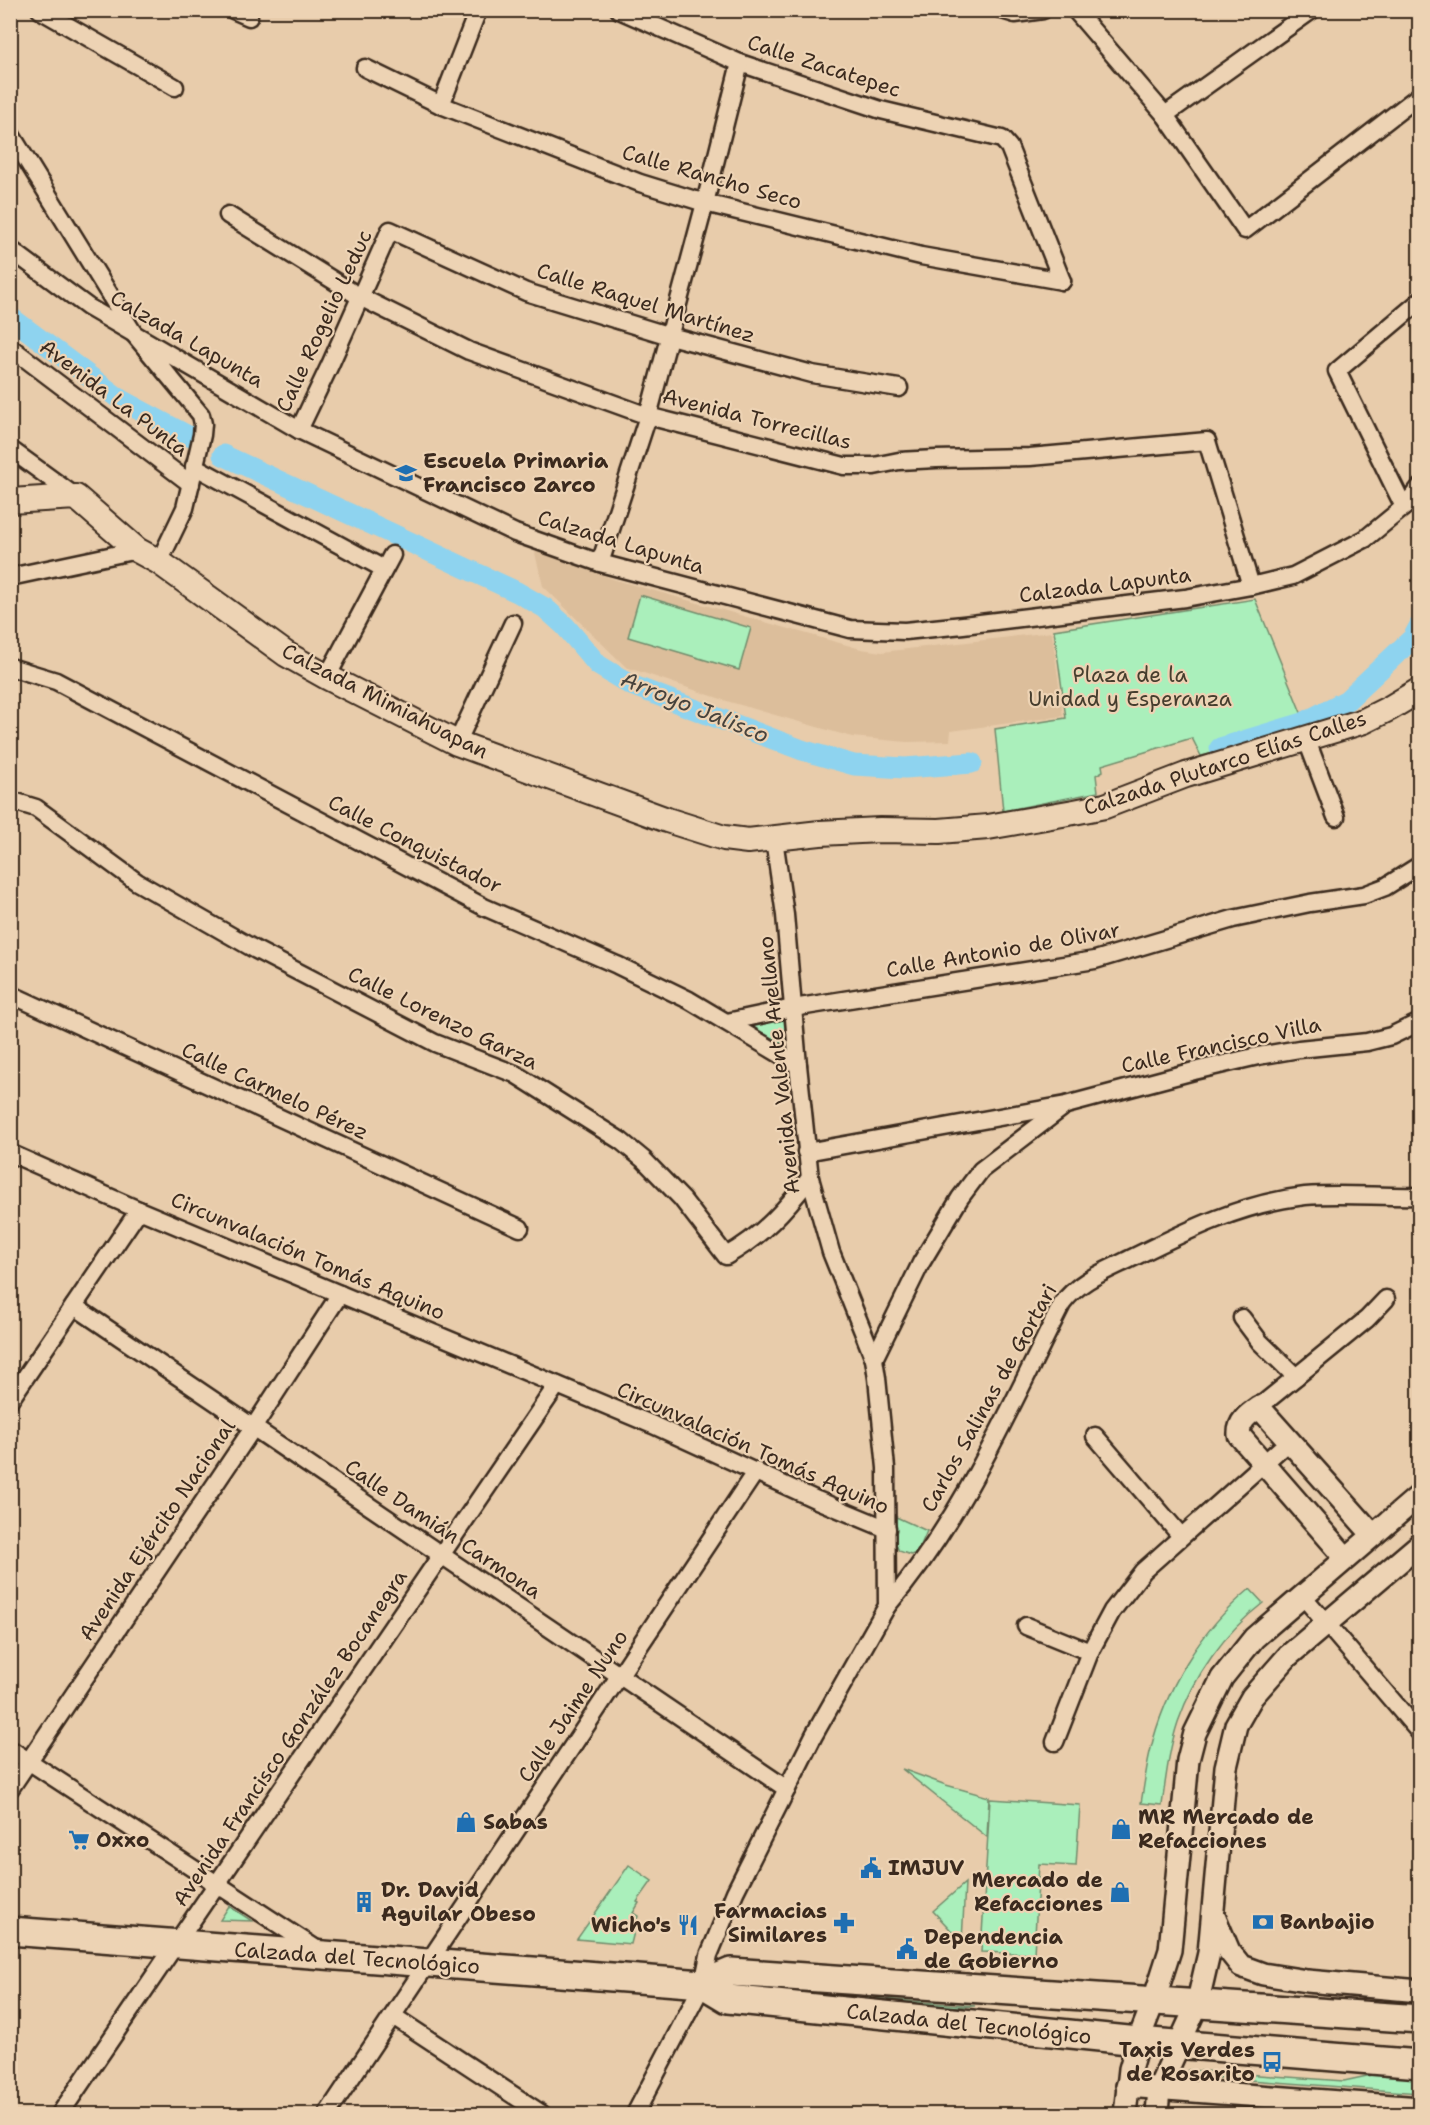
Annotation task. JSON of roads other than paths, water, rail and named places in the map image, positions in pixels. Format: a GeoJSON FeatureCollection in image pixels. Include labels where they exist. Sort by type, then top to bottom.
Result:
{"type":"FeatureCollection","features":[{"type":"Feature","properties":{"kind":"main road"},"geometry":{"type":"LineString","coordinates":[[10,501],[76,496]]}},
{"type":"Feature","properties":{"kind":"main road","name":"Calzada Mimiahuapan"},"geometry":{"type":"LineString","coordinates":[[76,496],[137,550],[159,562],[286,654],[457,743],[588,793],[724,838],[748,841],[774,839]]}},
{"type":"Feature","properties":{"kind":"main road","name":"Calzada Plutarco Elías Calles"},"geometry":{"type":"LineString","coordinates":[[774,839],[820,833],[880,830],[939,831],[988,827],[1105,806],[1186,776],[1364,720],[1390,708],[1419,690]]}},
{"type":"Feature","properties":{"kind":"main road","name":"Calzada del Tecnológico"},"geometry":{"type":"LineString","coordinates":[[10,1931],[703,1984],[728,1999],[1178,2045],[1419,2064]]}},
{"type":"Feature","properties":{"kind":"main road","name":"Calzada del Tecnológico"},"geometry":{"type":"LineString","coordinates":[[703,1984],[731,1972],[1153,2003],[1419,2019]]}},
{"type":"Feature","properties":{"kind":"main road"},"geometry":{"type":"LineString","coordinates":[[1382,2017],[1419,2001]]}},
{"type":"Feature","properties":{"kind":"street"},"geometry":{"type":"LineString","coordinates":[[40,10],[175,87]]}},
{"type":"Feature","properties":{"kind":"street"},"geometry":{"type":"LineString","coordinates":[[233,10],[249,17]]}},
{"type":"Feature","properties":{"kind":"street"},"geometry":{"type":"LineString","coordinates":[[441,105],[478,10]]}},
{"type":"Feature","properties":{"kind":"street","name":"Calle Zacatepec"},"geometry":{"type":"LineString","coordinates":[[619,10],[740,63],[881,110],[1002,140],[1009,147],[1062,281]]}},
{"type":"Feature","properties":{"kind":"street"},"geometry":{"type":"LineString","coordinates":[[1002,10],[1015,14],[1043,10]]}},
{"type":"Feature","properties":{"kind":"street"},"geometry":{"type":"LineString","coordinates":[[1075,10],[1165,115],[1245,230],[1419,95]]}},
{"type":"Feature","properties":{"kind":"street"},"geometry":{"type":"LineString","coordinates":[[1165,115],[1312,10]]}},
{"type":"Feature","properties":{"kind":"street"},"geometry":{"type":"LineString","coordinates":[[600,563],[648,416],[740,63]]}},
{"type":"Feature","properties":{"kind":"street","name":"Calle Rancho Seco"},"geometry":{"type":"LineString","coordinates":[[365,68],[441,105],[640,183],[705,203],[921,256],[1062,281]]}},
{"type":"Feature","properties":{"kind":"street"},"geometry":{"type":"LineString","coordinates":[[10,133],[134,334],[201,415],[202,435],[185,507],[159,562]]}},
{"type":"Feature","properties":{"kind":"street","name":"Avenida Torrecillas"},"geometry":{"type":"LineString","coordinates":[[228,214],[360,297],[469,351],[648,416],[844,466],[874,466],[899,461],[936,459],[1030,457],[1207,441],[1251,586]]}},
{"type":"Feature","properties":{"kind":"street","name":"Calle Raquel Martínez"},"geometry":{"type":"LineString","coordinates":[[390,230],[526,292],[670,336],[812,374],[899,388]]}},
{"type":"Feature","properties":{"kind":"street","name":"Calle Rogelio Leduc"},"geometry":{"type":"LineString","coordinates":[[299,430],[390,230]]}},
{"type":"Feature","properties":{"kind":"street","name":"Calzada Lapunta"},"geometry":{"type":"LineString","coordinates":[[10,249],[88,307],[299,430],[515,533],[600,563],[850,629],[878,631],[963,626],[1185,598],[1293,576],[1365,539],[1404,507],[1419,487]]}},
{"type":"Feature","properties":{"kind":"street"},"geometry":{"type":"LineString","coordinates":[[1404,507],[1337,371],[1419,301]]}},
{"type":"Feature","properties":{"kind":"street","name":"Avenida La Punta"},"geometry":{"type":"LineString","coordinates":[[10,347],[191,484]]}},
{"type":"Feature","properties":{"kind":"street","name":"Calzada Mimiahuapan"},"geometry":{"type":"LineString","coordinates":[[10,450],[76,496]]}},
{"type":"Feature","properties":{"kind":"street"},"geometry":{"type":"LineString","coordinates":[[194,466],[388,562],[327,677]]}},
{"type":"Feature","properties":{"kind":"street"},"geometry":{"type":"LineString","coordinates":[[10,577],[137,550]]}},
{"type":"Feature","properties":{"kind":"street"},"geometry":{"type":"LineString","coordinates":[[457,743],[513,623]]}},
{"type":"Feature","properties":{"kind":"street","name":"Calle Conquistador"},"geometry":{"type":"LineString","coordinates":[[10,667],[56,681],[484,907],[617,965],[689,1000],[798,1065]]}},
{"type":"Feature","properties":{"kind":"street"},"geometry":{"type":"LineString","coordinates":[[1306,738],[1336,817]]}},
{"type":"Feature","properties":{"kind":"street","name":"Calle Lorenzo Garza"},"geometry":{"type":"LineString","coordinates":[[10,800],[36,808],[137,882],[256,950],[435,1043],[516,1074],[621,1141],[644,1160],[682,1199],[726,1257],[764,1230],[795,1198],[810,1178]]}},
{"type":"Feature","properties":{"kind":"street","name":"Avenida Valente Arellano"},"geometry":{"type":"LineString","coordinates":[[774,839],[785,915],[810,1178],[831,1252],[874,1359],[886,1468],[887,1529]]}},
{"type":"Feature","properties":{"kind":"street","name":"Calle Antonio de Olivar"},"geometry":{"type":"LineString","coordinates":[[727,1022],[793,1008],[1095,960],[1233,919],[1310,903],[1364,895],[1385,887],[1419,865]]}},
{"type":"Feature","properties":{"kind":"street","name":"Calle Carmelo Pérez"},"geometry":{"type":"LineString","coordinates":[[10,994],[520,1228]]}},
{"type":"Feature","properties":{"kind":"street","name":"Calle Francisco Villa"},"geometry":{"type":"LineString","coordinates":[[806,1152],[1066,1105],[1258,1056],[1367,1042],[1391,1036],[1419,1022]]}},
{"type":"Feature","properties":{"kind":"street","name":"Calle Francisco Villa"},"geometry":{"type":"LineString","coordinates":[[874,1359],[921,1263],[960,1198],[981,1170],[1066,1105]]}},
{"type":"Feature","properties":{"kind":"street","name":"Circunvalación Tomás Aquino"},"geometry":{"type":"LineString","coordinates":[[10,1153],[139,1210],[557,1385],[887,1529],[887,1606],[820,1725],[735,1892],[709,1955],[703,1984],[635,2115]]}},
{"type":"Feature","properties":{"kind":"street","name":"Carlos Salinas de Gortari"},"geometry":{"type":"LineString","coordinates":[[887,1606],[923,1563],[986,1456],[1062,1304],[1076,1287],[1147,1251],[1233,1212],[1274,1201],[1326,1195],[1419,1196]]}},
{"type":"Feature","properties":{"kind":"street"},"geometry":{"type":"LineString","coordinates":[[10,1400],[139,1210]]}},
{"type":"Feature","properties":{"kind":"street","name":"Avenida Ejército Nacional"},"geometry":{"type":"LineString","coordinates":[[10,1790],[340,1294]]}},
{"type":"Feature","properties":{"kind":"street"},"geometry":{"type":"LineString","coordinates":[[1346,1558],[1239,1435],[1238,1429],[1242,1420],[1367,1319],[1386,1299]]}},
{"type":"Feature","properties":{"kind":"street","name":"Calle Damián Carmona"},"geometry":{"type":"LineString","coordinates":[[74,1306],[787,1789]]}},
{"type":"Feature","properties":{"kind":"street"},"geometry":{"type":"LineString","coordinates":[[1242,1318],[1260,1342],[1296,1377]]}},
{"type":"Feature","properties":{"kind":"street","name":"Avenida Francisco González Bocanegra"},"geometry":{"type":"LineString","coordinates":[[60,2115],[557,1385]]}},
{"type":"Feature","properties":{"kind":"street"},"geometry":{"type":"LineString","coordinates":[[1259,1407],[1373,1535]]}},
{"type":"Feature","properties":{"kind":"street"},"geometry":{"type":"LineString","coordinates":[[1095,1436],[1181,1536]]}},
{"type":"Feature","properties":{"kind":"street"},"geometry":{"type":"LineString","coordinates":[[1055,1742],[1090,1652],[1112,1611],[1143,1571],[1289,1441]]}},
{"type":"Feature","properties":{"kind":"street","name":"Calle Jaime Nuno"},"geometry":{"type":"LineString","coordinates":[[327,2115],[756,1471]]}},
{"type":"Feature","properties":{"kind":"street"},"geometry":{"type":"LineString","coordinates":[[1125,2115],[1127,2086],[1138,2041],[1170,1950],[1188,1760],[1195,1733],[1221,1678],[1254,1638],[1419,1495]]}},
{"type":"Feature","properties":{"kind":"street"},"geometry":{"type":"LineString","coordinates":[[1157,2115],[1159,2088],[1197,2005],[1209,1953],[1226,1767],[1236,1725],[1252,1697],[1270,1674],[1419,1544]]}},
{"type":"Feature","properties":{"kind":"street"},"geometry":{"type":"LineString","coordinates":[[888,1552],[905,1564],[923,1563]]}},
{"type":"Feature","properties":{"kind":"street"},"geometry":{"type":"LineString","coordinates":[[1302,1595],[1419,1733]]}},
{"type":"Feature","properties":{"kind":"street"},"geometry":{"type":"LineString","coordinates":[[1026,1626],[1090,1652]]}},
{"type":"Feature","properties":{"kind":"street"},"geometry":{"type":"LineString","coordinates":[[10,1749],[327,1955]]}},
{"type":"Feature","properties":{"kind":"street"},"geometry":{"type":"LineString","coordinates":[[1212,1911],[1220,1935],[1241,1966],[1263,1974],[1307,1981],[1419,1991]]}},
{"type":"Feature","properties":{"kind":"street"},"geometry":{"type":"LineString","coordinates":[[393,2016],[542,2115]]}},
{"type":"Feature","properties":{"kind":"street"},"geometry":{"type":"LineString","coordinates":[[1127,2086],[1419,2108]]}},
{"type":"Feature","properties":{"kind":"waterway","name":"Arroyo Jalisco"},"geometry":{"type":"LineString","coordinates":[[10,317],[121,400],[188,436]]}},
{"type":"Feature","properties":{"kind":"waterway","name":"Arroyo Jalisco"},"geometry":{"type":"LineString","coordinates":[[223,455],[517,592],[545,608],[565,626],[598,665],[631,685],[802,750],[854,765],[905,768],[972,763]]}},
{"type":"Feature","properties":{"kind":"waterway","name":"Arroyo Jalisco"},"geometry":{"type":"LineString","coordinates":[[1220,748],[1303,723],[1347,700],[1413,638],[1420,625]]}},
{"type":"Feature","properties":{"kind":"place","name":"Escuela Primaria Francisco Zarco"},"geometry":{"type":"Point","coordinates":[406,473]}},
{"type":"Feature","properties":{"kind":"place","name":"Sabas"},"geometry":{"type":"Point","coordinates":[466,1822]}},
{"type":"Feature","properties":{"kind":"place","name":"MR Mercado de Refacciones"},"geometry":{"type":"Point","coordinates":[1121,1829]}},
{"type":"Feature","properties":{"kind":"place","name":"Oxxo"},"geometry":{"type":"Point","coordinates":[79,1840]}},
{"type":"Feature","properties":{"kind":"place","name":"IMJUV"},"geometry":{"type":"Point","coordinates":[871,1868]}},
{"type":"Feature","properties":{"kind":"place","name":"Mercado de Refacciones"},"geometry":{"type":"Point","coordinates":[1120,1892]}},
{"type":"Feature","properties":{"kind":"place","name":"Dr. David Aguilar Obeso"},"geometry":{"type":"Point","coordinates":[364,1902]}},
{"type":"Feature","properties":{"kind":"place","name":"Banbajio"},"geometry":{"type":"Point","coordinates":[1263,1922]}},
{"type":"Feature","properties":{"kind":"place","name":"Farmacias Similares"},"geometry":{"type":"Point","coordinates":[844,1923]}},
{"type":"Feature","properties":{"kind":"place","name":"Wicho's"},"geometry":{"type":"Point","coordinates":[688,1925]}},
{"type":"Feature","properties":{"kind":"place","name":"Dependencia de Gobierno"},"geometry":{"type":"Point","coordinates":[907,1949]}},
{"type":"Feature","properties":{"kind":"place","name":"Taxis Verdes de Rosarito"},"geometry":{"type":"Point","coordinates":[1272,2062]}},
{"type":"Feature","properties":{"kind":"park label","name":"Plaza de la Unidad y Esperanza"},"geometry":{"type":"Point","coordinates":[1130,687]}}]}
